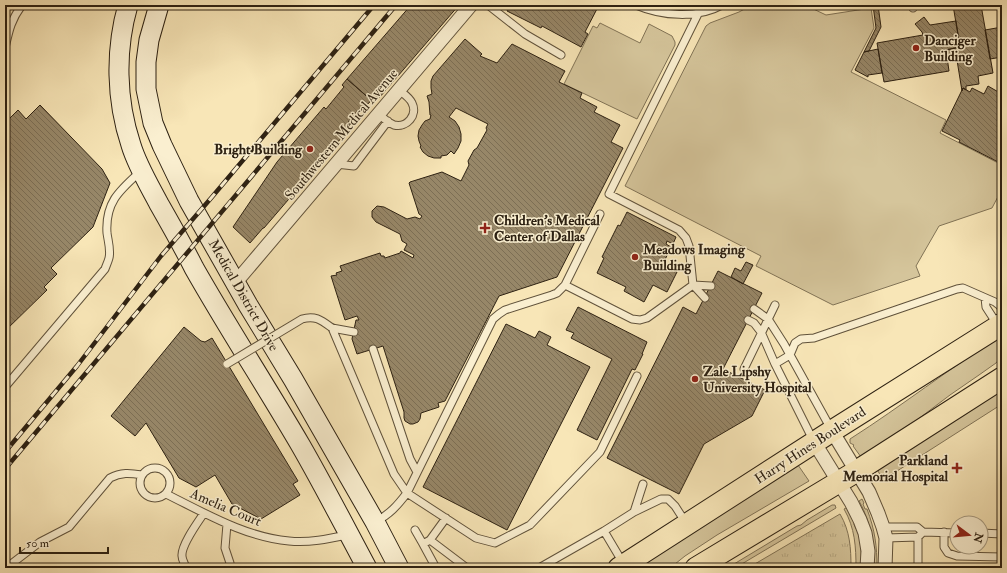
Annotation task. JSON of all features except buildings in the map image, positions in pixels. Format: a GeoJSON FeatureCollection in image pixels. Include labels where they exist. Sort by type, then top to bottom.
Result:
{"type":"FeatureCollection","features":[{"type":"Feature","properties":{"kind":"main road","name":"Medical District Drive"},"geometry":{"type":"LineString","coordinates":[[128,5],[121,37],[119,65],[120,93],[123,117],[131,145],[142,171],[216,306],[302,448],[367,568]]}},
{"type":"Feature","properties":{"kind":"main road","name":"Medical District Drive"},"geometry":{"type":"LineString","coordinates":[[159,5],[149,40],[146,62],[146,88],[154,123],[162,145],[189,201],[375,522],[399,568]]}},
{"type":"Feature","properties":{"kind":"main road"},"geometry":{"type":"LineString","coordinates":[[216,306],[236,282]]}},
{"type":"Feature","properties":{"kind":"main road","name":"Harry Hines Boulevard"},"geometry":{"type":"LineString","coordinates":[[623,567],[1001,320]]}},
{"type":"Feature","properties":{"kind":"main road"},"geometry":{"type":"LineString","coordinates":[[696,568],[856,471],[1002,378]]}},
{"type":"Feature","properties":{"kind":"main road"},"geometry":{"type":"LineString","coordinates":[[349,534],[375,522]]}},
{"type":"Feature","properties":{"kind":"street","name":"Southwestern Medical Avenue"},"geometry":{"type":"LineString","coordinates":[[236,282],[336,164],[384,118],[399,90],[470,5]]}},
{"type":"Feature","properties":{"kind":"street"},"geometry":{"type":"LineString","coordinates":[[832,430],[869,492],[878,513],[884,533],[885,568]]}},
{"type":"Feature","properties":{"kind":"street"},"geometry":{"type":"LineString","coordinates":[[814,442],[851,502],[860,520],[865,534],[868,551],[867,568]]}},
{"type":"Feature","properties":{"kind":"lane"},"geometry":{"type":"LineString","coordinates":[[5,48],[8,24],[22,5]]}},
{"type":"Feature","properties":{"kind":"lane"},"geometry":{"type":"LineString","coordinates":[[488,5],[525,34],[561,55]]}},
{"type":"Feature","properties":{"kind":"lane"},"geometry":{"type":"LineString","coordinates":[[636,5],[645,9],[684,15],[698,14],[722,5]]}},
{"type":"Feature","properties":{"kind":"lane"},"geometry":{"type":"LineString","coordinates":[[698,14],[609,194],[679,230],[686,238],[689,246],[692,285],[705,298]]}},
{"type":"Feature","properties":{"kind":"lane"},"geometry":{"type":"LineString","coordinates":[[384,118],[395,125],[400,126],[409,122],[412,118],[414,114],[413,104],[411,100],[399,90]]}},
{"type":"Feature","properties":{"kind":"lane"},"geometry":{"type":"LineString","coordinates":[[5,387],[104,269],[109,258],[107,217],[110,207],[122,190],[142,171]]}},
{"type":"Feature","properties":{"kind":"lane"},"geometry":{"type":"LineString","coordinates":[[375,522],[386,516],[398,505],[407,493],[493,320],[505,310],[557,292],[565,284],[600,214]]}},
{"type":"Feature","properties":{"kind":"lane"},"geometry":{"type":"LineString","coordinates":[[565,284],[632,319],[640,320],[647,318],[692,285],[711,286]]}},
{"type":"Feature","properties":{"kind":"lane"},"geometry":{"type":"LineString","coordinates":[[775,364],[790,355],[795,343],[801,339],[814,338],[957,289],[963,288],[995,302],[1000,306],[1001,320]]}},
{"type":"Feature","properties":{"kind":"lane"},"geometry":{"type":"LineString","coordinates":[[985,298],[986,307],[1001,320]]}},
{"type":"Feature","properties":{"kind":"lane"},"geometry":{"type":"LineString","coordinates":[[744,369],[775,305]]}},
{"type":"Feature","properties":{"kind":"lane"},"geometry":{"type":"LineString","coordinates":[[754,309],[768,319],[832,430]]}},
{"type":"Feature","properties":{"kind":"lane"},"geometry":{"type":"LineString","coordinates":[[227,364],[302,319],[310,317],[318,319],[332,328],[354,332]]}},
{"type":"Feature","properties":{"kind":"lane"},"geometry":{"type":"LineString","coordinates":[[748,320],[754,323],[761,332],[775,364],[814,442]]}},
{"type":"Feature","properties":{"kind":"lane"},"geometry":{"type":"LineString","coordinates":[[332,328],[394,474],[407,493],[476,538],[495,543],[530,525],[600,452],[637,376]]}},
{"type":"Feature","properties":{"kind":"lane"},"geometry":{"type":"LineString","coordinates":[[373,349],[410,459],[417,472]]}},
{"type":"Feature","properties":{"kind":"lane"},"geometry":{"type":"LineString","coordinates":[[152,467],[159,467],[165,470],[169,475],[171,482],[170,488],[166,494],[159,498],[153,498],[148,497],[144,493],[140,488],[140,481],[146,470],[152,467]]}},
{"type":"Feature","properties":{"kind":"lane"},"geometry":{"type":"LineString","coordinates":[[6,568],[40,542],[69,527],[110,478],[127,473],[142,475]]}},
{"type":"Feature","properties":{"kind":"lane"},"geometry":{"type":"LineString","coordinates":[[634,512],[643,484]]}},
{"type":"Feature","properties":{"kind":"lane","name":"Amelia Court"},"geometry":{"type":"LineString","coordinates":[[166,494],[227,524],[266,538],[290,542],[303,542],[326,540],[349,534]]}},
{"type":"Feature","properties":{"kind":"lane"},"geometry":{"type":"LineString","coordinates":[[539,568],[634,512],[661,499],[668,499],[675,506],[687,524]]}},
{"type":"Feature","properties":{"kind":"lane"},"geometry":{"type":"LineString","coordinates":[[186,568],[182,556],[184,547],[204,513]]}},
{"type":"Feature","properties":{"kind":"lane"},"geometry":{"type":"LineString","coordinates":[[423,544],[430,540],[446,518]]}},
{"type":"Feature","properties":{"kind":"lane"},"geometry":{"type":"LineString","coordinates":[[227,524],[225,548],[230,563]]}},
{"type":"Feature","properties":{"kind":"lane"},"geometry":{"type":"LineString","coordinates":[[884,533],[917,528],[923,532],[949,532]]}},
{"type":"Feature","properties":{"kind":"lane"},"geometry":{"type":"LineString","coordinates":[[415,530],[436,568]]}},
{"type":"Feature","properties":{"kind":"lane"},"geometry":{"type":"LineString","coordinates":[[604,531],[623,567]]}},
{"type":"Feature","properties":{"kind":"lane"},"geometry":{"type":"LineString","coordinates":[[918,568],[918,538],[923,532]]}},
{"type":"Feature","properties":{"kind":"lane"},"geometry":{"type":"LineString","coordinates":[[944,532],[944,547],[948,553],[957,556],[1002,557]]}},
{"type":"Feature","properties":{"kind":"lane"},"geometry":{"type":"LineString","coordinates":[[884,533],[918,538]]}},
{"type":"Feature","properties":{"kind":"lane"},"geometry":{"type":"LineString","coordinates":[[989,533],[1002,534]]}},
{"type":"Feature","properties":{"kind":"lane"},"geometry":{"type":"LineString","coordinates":[[430,540],[468,568]]}},
{"type":"Feature","properties":{"kind":"green space"},"geometry":{"type":"Polygon","coordinates":[[[752,5],[805,5],[826,15],[871,8],[874,28],[851,72],[946,120],[940,133],[1002,165],[1002,189],[992,208],[939,226],[916,266],[920,276],[833,305],[756,266],[761,256],[625,186],[706,26],[752,5]]]}},
{"type":"Feature","properties":{"kind":"green space"},"geometry":{"type":"Polygon","coordinates":[[[600,23],[640,43],[649,24],[672,36],[675,42],[675,45],[637,119],[564,84],[593,26],[597,28],[600,23]]]}},
{"type":"Feature","properties":{"kind":"green space"},"geometry":{"type":"Polygon","coordinates":[[[1002,336],[1002,356],[996,363],[905,429],[861,457],[853,446],[854,445],[850,443],[850,439],[1002,336]]]}},
{"type":"Feature","properties":{"kind":"green space"},"geometry":{"type":"Polygon","coordinates":[[[1002,390],[1002,404],[883,480],[878,471],[882,466],[1002,390]]]}},
{"type":"Feature","properties":{"kind":"green space"},"geometry":{"type":"Polygon","coordinates":[[[798,465],[809,481],[717,535],[685,556],[670,568],[652,568],[647,561],[798,465]]]}},
{"type":"Feature","properties":{"kind":"green space"},"geometry":{"type":"Polygon","coordinates":[[[862,499],[874,531],[877,568],[873,568],[872,541],[869,525],[859,501],[862,499]]]}},
{"type":"Feature","properties":{"kind":"green space"},"geometry":{"type":"Polygon","coordinates":[[[832,505],[835,505],[836,508],[735,568],[724,568],[734,564],[801,525],[832,505]]]}},
{"type":"Feature","properties":{"kind":"green space"},"geometry":{"type":"Polygon","coordinates":[[[846,508],[852,512],[856,523],[854,524],[856,529],[857,528],[860,543],[861,568],[856,568],[853,530],[844,509],[846,508]]]}},
{"type":"Feature","properties":{"kind":"green space"},"geometry":{"type":"Polygon","coordinates":[[[840,514],[846,527],[849,540],[851,568],[748,568],[840,514]]]}},
{"type":"Feature","properties":{"kind":"railway"},"geometry":{"type":"LineString","coordinates":[[5,452],[77,366],[161,256],[374,5]]}},
{"type":"Feature","properties":{"kind":"railway"},"geometry":{"type":"LineString","coordinates":[[5,469],[396,5]]}},
{"type":"Feature","properties":{"kind":"place","name":"Danciger Building"},"geometry":{"type":"Point","coordinates":[916,48]}},
{"type":"Feature","properties":{"kind":"place","name":"Bright Building"},"geometry":{"type":"Point","coordinates":[310,149]}},
{"type":"Feature","properties":{"kind":"place","name":"Children's Medical Center of Dallas"},"geometry":{"type":"Point","coordinates":[485,228]}},
{"type":"Feature","properties":{"kind":"place","name":"Meadows Imaging Building"},"geometry":{"type":"Point","coordinates":[635,257]}},
{"type":"Feature","properties":{"kind":"place","name":"Zale Lipshy University Hospital"},"geometry":{"type":"Point","coordinates":[695,379]}},
{"type":"Feature","properties":{"kind":"place","name":"Parkland Memorial Hospital"},"geometry":{"type":"Point","coordinates":[957,468]}}]}
